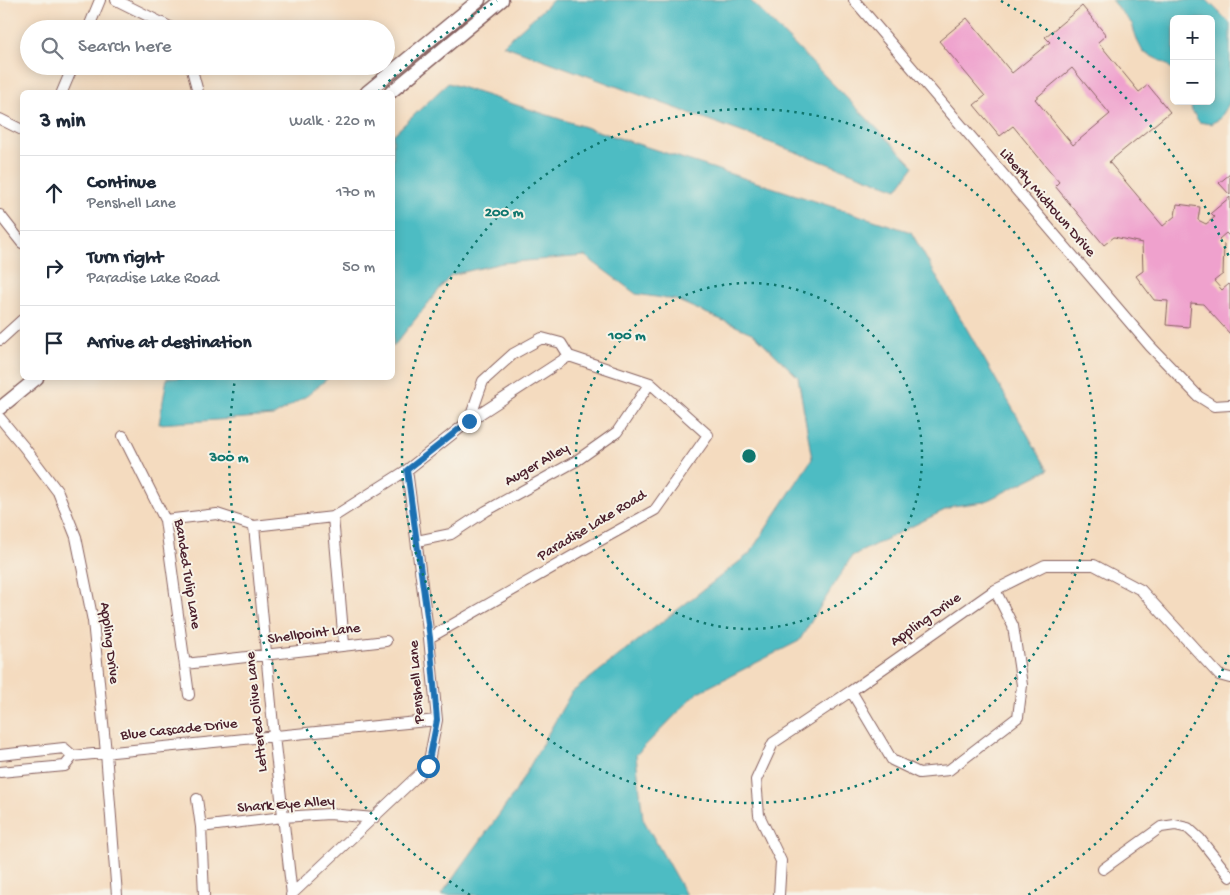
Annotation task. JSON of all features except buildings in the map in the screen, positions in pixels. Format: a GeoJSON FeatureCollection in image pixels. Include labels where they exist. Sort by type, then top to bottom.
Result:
{"type":"FeatureCollection","features":[{"type":"Feature","properties":{"kind":"street"},"geometry":{"type":"LineString","coordinates":[[92,20],[100,0]]}},
{"type":"Feature","properties":{"kind":"street"},"geometry":{"type":"LineString","coordinates":[[116,0],[156,20]]}},
{"type":"Feature","properties":{"kind":"street"},"geometry":{"type":"LineString","coordinates":[[395,69],[479,0]]}},
{"type":"Feature","properties":{"kind":"street"},"geometry":{"type":"LineString","coordinates":[[393,90],[502,0]]}},
{"type":"Feature","properties":{"kind":"street","name":"Liberty Midtown Drive"},"geometry":{"type":"LineString","coordinates":[[854,0],[1155,351],[1198,396],[1214,406],[1230,405]]}},
{"type":"Feature","properties":{"kind":"street"},"geometry":{"type":"LineString","coordinates":[[63,90],[69,75]]}},
{"type":"Feature","properties":{"kind":"street"},"geometry":{"type":"LineString","coordinates":[[193,75],[197,90]]}},
{"type":"Feature","properties":{"kind":"street"},"geometry":{"type":"LineString","coordinates":[[369,90],[388,75]]}},
{"type":"Feature","properties":{"kind":"street"},"geometry":{"type":"LineString","coordinates":[[0,119],[20,129]]}},
{"type":"Feature","properties":{"kind":"street"},"geometry":{"type":"LineString","coordinates":[[0,215],[20,240]]}},
{"type":"Feature","properties":{"kind":"street"},"geometry":{"type":"LineString","coordinates":[[0,340],[20,322]]}},
{"type":"Feature","properties":{"kind":"street","name":"Paradise Lake Road"},"geometry":{"type":"LineString","coordinates":[[430,638],[655,510],[708,435],[650,383],[569,356],[561,343],[542,338],[513,354],[483,381],[469,421]]}},
{"type":"Feature","properties":{"kind":"street"},"geometry":{"type":"LineString","coordinates":[[165,520],[217,514],[254,526],[333,517],[407,470],[469,421],[569,356]]}},
{"type":"Feature","properties":{"kind":"street"},"geometry":{"type":"LineString","coordinates":[[0,408],[35,380]]}},
{"type":"Feature","properties":{"kind":"street","name":"Auger Alley"},"geometry":{"type":"LineString","coordinates":[[416,541],[451,534],[486,511],[576,462],[617,432],[650,383]]}},
{"type":"Feature","properties":{"kind":"street","name":"Appling Drive"},"geometry":{"type":"LineString","coordinates":[[0,418],[58,492],[76,537],[93,621],[117,895]]}},
{"type":"Feature","properties":{"kind":"street","name":"Banded Tulip Lane"},"geometry":{"type":"LineString","coordinates":[[123,436],[165,520],[189,695]]}},
{"type":"Feature","properties":{"kind":"street","name":"Penshell Lane"},"geometry":{"type":"LineString","coordinates":[[292,895],[428,766],[437,720],[430,638],[407,470]]}},
{"type":"Feature","properties":{"kind":"street"},"geometry":{"type":"LineString","coordinates":[[333,517],[344,644]]}},
{"type":"Feature","properties":{"kind":"street","name":"Lettered Olive Lane"},"geometry":{"type":"LineString","coordinates":[[254,526],[274,736],[292,895]]}},
{"type":"Feature","properties":{"kind":"street","name":"Appling Drive"},"geometry":{"type":"LineString","coordinates":[[779,895],[781,861],[759,815],[756,780],[772,743],[851,691],[995,590],[1045,565],[1094,565],[1141,590],[1219,675],[1230,678]]}},
{"type":"Feature","properties":{"kind":"street"},"geometry":{"type":"LineString","coordinates":[[851,691],[892,760],[919,773],[950,770],[1018,717],[1022,685],[1013,626],[995,590]]}},
{"type":"Feature","properties":{"kind":"street","name":"Shellpoint Lane"},"geometry":{"type":"LineString","coordinates":[[185,664],[344,644],[386,641]]}},
{"type":"Feature","properties":{"kind":"street","name":"Blue Cascade Drive"},"geometry":{"type":"LineString","coordinates":[[0,772],[65,766],[73,756],[437,720]]}},
{"type":"Feature","properties":{"kind":"street","name":"Blue Cascade Drive"},"geometry":{"type":"LineString","coordinates":[[0,755],[64,748],[73,756]]}},
{"type":"Feature","properties":{"kind":"street"},"geometry":{"type":"LineString","coordinates":[[197,798],[201,827],[204,895]]}},
{"type":"Feature","properties":{"kind":"street","name":"Shark Eye Alley"},"geometry":{"type":"LineString","coordinates":[[201,827],[283,817],[329,814],[374,818]]}},
{"type":"Feature","properties":{"kind":"street"},"geometry":{"type":"LineString","coordinates":[[1103,869],[1161,827],[1176,825],[1188,828],[1200,839],[1230,877]]}},
{"type":"Feature","properties":{"kind":"water"},"geometry":{"type":"Polygon","coordinates":[[[553,0],[750,0],[914,166],[897,189],[503,45],[553,0]]]}},
{"type":"Feature","properties":{"kind":"water"},"geometry":{"type":"Polygon","coordinates":[[[1111,0],[1207,0],[1230,23],[1230,102],[1220,119],[1210,124],[1199,122],[1192,111],[1191,105],[1215,105],[1215,15],[1170,15],[1170,67],[1143,52],[1132,24],[1111,0]]]}},
{"type":"Feature","properties":{"kind":"water"},"geometry":{"type":"Polygon","coordinates":[[[448,83],[911,232],[1048,470],[984,502],[953,506],[852,556],[799,641],[697,693],[636,755],[643,819],[686,895],[441,895],[514,794],[571,693],[749,554],[812,459],[798,377],[754,334],[676,300],[636,294],[585,256],[502,263],[451,275],[395,345],[395,133],[448,83]]]}},
{"type":"Feature","properties":{"kind":"water"},"geometry":{"type":"Polygon","coordinates":[[[167,380],[326,380],[308,395],[274,416],[159,424],[167,380]]]}},
{"type":"Feature","properties":{"kind":"route"},"geometry":{"type":"LineString","coordinates":[[428,766],[437,720],[430,638],[407,470],[469,421]]}}]}
